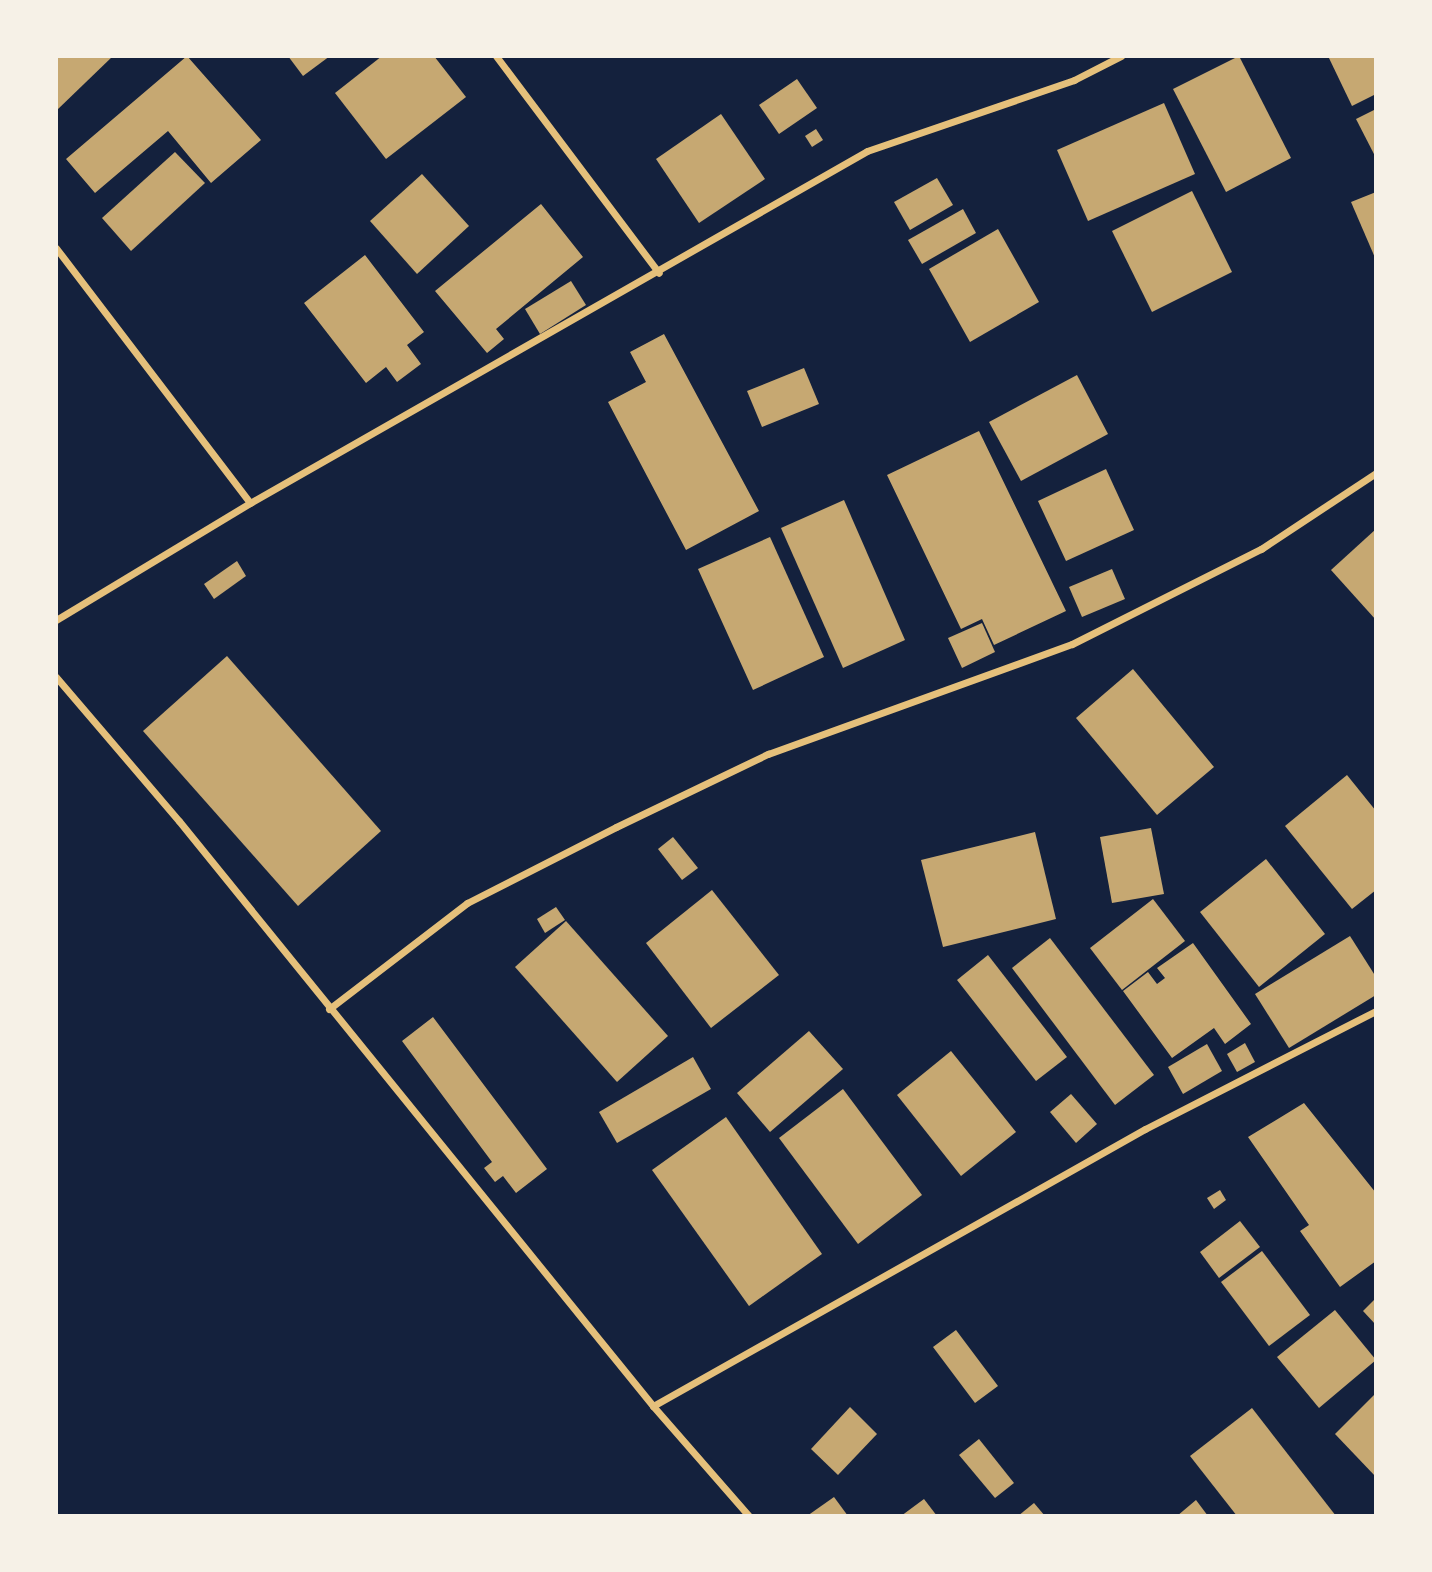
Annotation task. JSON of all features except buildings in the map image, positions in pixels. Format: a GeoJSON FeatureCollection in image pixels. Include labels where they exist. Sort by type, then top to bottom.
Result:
{"type":"FeatureCollection","features":[{"type":"Feature","properties":{"kind":"street"},"geometry":{"type":"LineString","coordinates":[[496,56],[659,273]]}},
{"type":"Feature","properties":{"kind":"street"},"geometry":{"type":"LineString","coordinates":[[56,620],[250,503],[659,273],[867,151],[1074,80],[1121,56]]}},
{"type":"Feature","properties":{"kind":"street"},"geometry":{"type":"LineString","coordinates":[[56,248],[250,503]]}},
{"type":"Feature","properties":{"kind":"street"},"geometry":{"type":"LineString","coordinates":[[329,1009],[467,903],[591,839],[768,754],[1072,644],[1261,549],[1376,473]]}},
{"type":"Feature","properties":{"kind":"street"},"geometry":{"type":"LineString","coordinates":[[56,677],[179,821],[653,1406],[749,1516]]}},
{"type":"Feature","properties":{"kind":"street"},"geometry":{"type":"LineString","coordinates":[[653,1406],[1145,1129],[1376,1011]]}}]}
